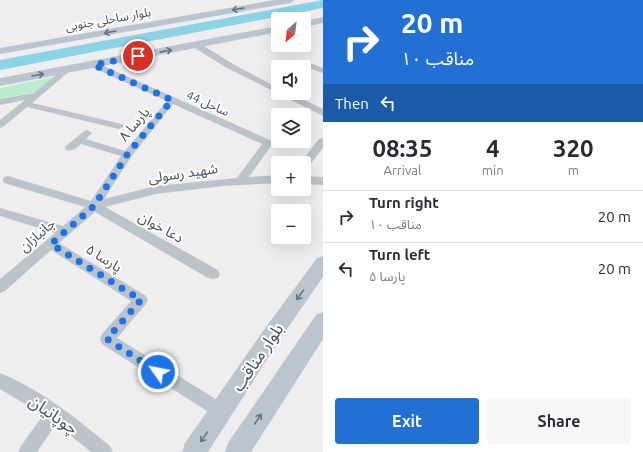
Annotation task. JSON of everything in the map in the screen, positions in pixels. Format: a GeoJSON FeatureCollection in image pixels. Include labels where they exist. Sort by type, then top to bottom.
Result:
{"type":"FeatureCollection","features":[{"type":"Feature","properties":{"kind":"main road","name":"بلوار ساحلی جنوبی"},"geometry":{"type":"LineString","coordinates":[[0,51],[290,0]]}},
{"type":"Feature","properties":{"kind":"main road"},"geometry":{"type":"LineString","coordinates":[[311,23],[323,20]]}},
{"type":"Feature","properties":{"kind":"main road"},"geometry":{"type":"LineString","coordinates":[[0,82],[271,30]]}},
{"type":"Feature","properties":{"kind":"main road","name":"بلوار مناقب"},"geometry":{"type":"LineString","coordinates":[[194,452],[276,328],[323,263]]}},
{"type":"Feature","properties":{"kind":"main road"},"geometry":{"type":"LineString","coordinates":[[237,452],[323,321]]}},
{"type":"Feature","properties":{"kind":"street"},"geometry":{"type":"LineString","coordinates":[[196,45],[230,66],[271,87]]}},
{"type":"Feature","properties":{"kind":"street","name":"ساحل 44"},"geometry":{"type":"LineString","coordinates":[[94,65],[268,143],[241,180]]}},
{"type":"Feature","properties":{"kind":"street"},"geometry":{"type":"LineString","coordinates":[[311,66],[323,71]]}},
{"type":"Feature","properties":{"kind":"street"},"geometry":{"type":"LineString","coordinates":[[0,125],[67,70]]}},
{"type":"Feature","properties":{"kind":"street"},"geometry":{"type":"LineString","coordinates":[[0,102],[37,95]]}},
{"type":"Feature","properties":{"kind":"street","name":"پارسا ۸"},"geometry":{"type":"LineString","coordinates":[[94,206],[127,155],[172,100]]}},
{"type":"Feature","properties":{"kind":"street"},"geometry":{"type":"LineString","coordinates":[[297,100],[323,113]]}},
{"type":"Feature","properties":{"kind":"street"},"geometry":{"type":"LineString","coordinates":[[25,104],[119,126]]}},
{"type":"Feature","properties":{"kind":"street"},"geometry":{"type":"LineString","coordinates":[[70,148],[83,136],[127,155]]}},
{"type":"Feature","properties":{"kind":"street"},"geometry":{"type":"LineString","coordinates":[[311,157],[323,142]]}},
{"type":"Feature","properties":{"kind":"street","name":"شهید رسولی"},"geometry":{"type":"LineString","coordinates":[[94,206],[156,190],[241,180],[271,179]]}},
{"type":"Feature","properties":{"kind":"street","name":"دعا خوان"},"geometry":{"type":"LineString","coordinates":[[8,180],[94,206],[213,274]]}},
{"type":"Feature","properties":{"kind":"street"},"geometry":{"type":"LineString","coordinates":[[311,180],[323,181]]}},
{"type":"Feature","properties":{"kind":"street","name":"جانبازان"},"geometry":{"type":"LineString","coordinates":[[0,287],[94,206]]}},
{"type":"Feature","properties":{"kind":"street"},"geometry":{"type":"LineString","coordinates":[[0,212],[65,231]]}},
{"type":"Feature","properties":{"kind":"street","name":"پارسا ۵"},"geometry":{"type":"LineString","coordinates":[[51,244],[141,300],[107,339],[221,412]]}},
{"type":"Feature","properties":{"kind":"street","name":"چوپانیان"},"geometry":{"type":"LineString","coordinates":[[0,381],[31,397],[55,412],[104,452]]}},
{"type":"Feature","properties":{"kind":"street"},"geometry":{"type":"LineString","coordinates":[[27,452],[55,412]]}},
{"type":"Feature","properties":{"kind":"green space"},"geometry":{"type":"Polygon","coordinates":[[[53,77],[36,92],[0,99],[0,88],[53,77]]]}},
{"type":"Feature","properties":{"kind":"waterway"},"geometry":{"type":"LineString","coordinates":[[0,65],[323,4]]}},
{"type":"Feature","properties":{"kind":"route"},"geometry":{"type":"LineString","coordinates":[[138,56],[94,65],[172,100],[127,155],[106,185],[94,206],[51,244],[141,300],[107,339],[158,372]]}}]}
